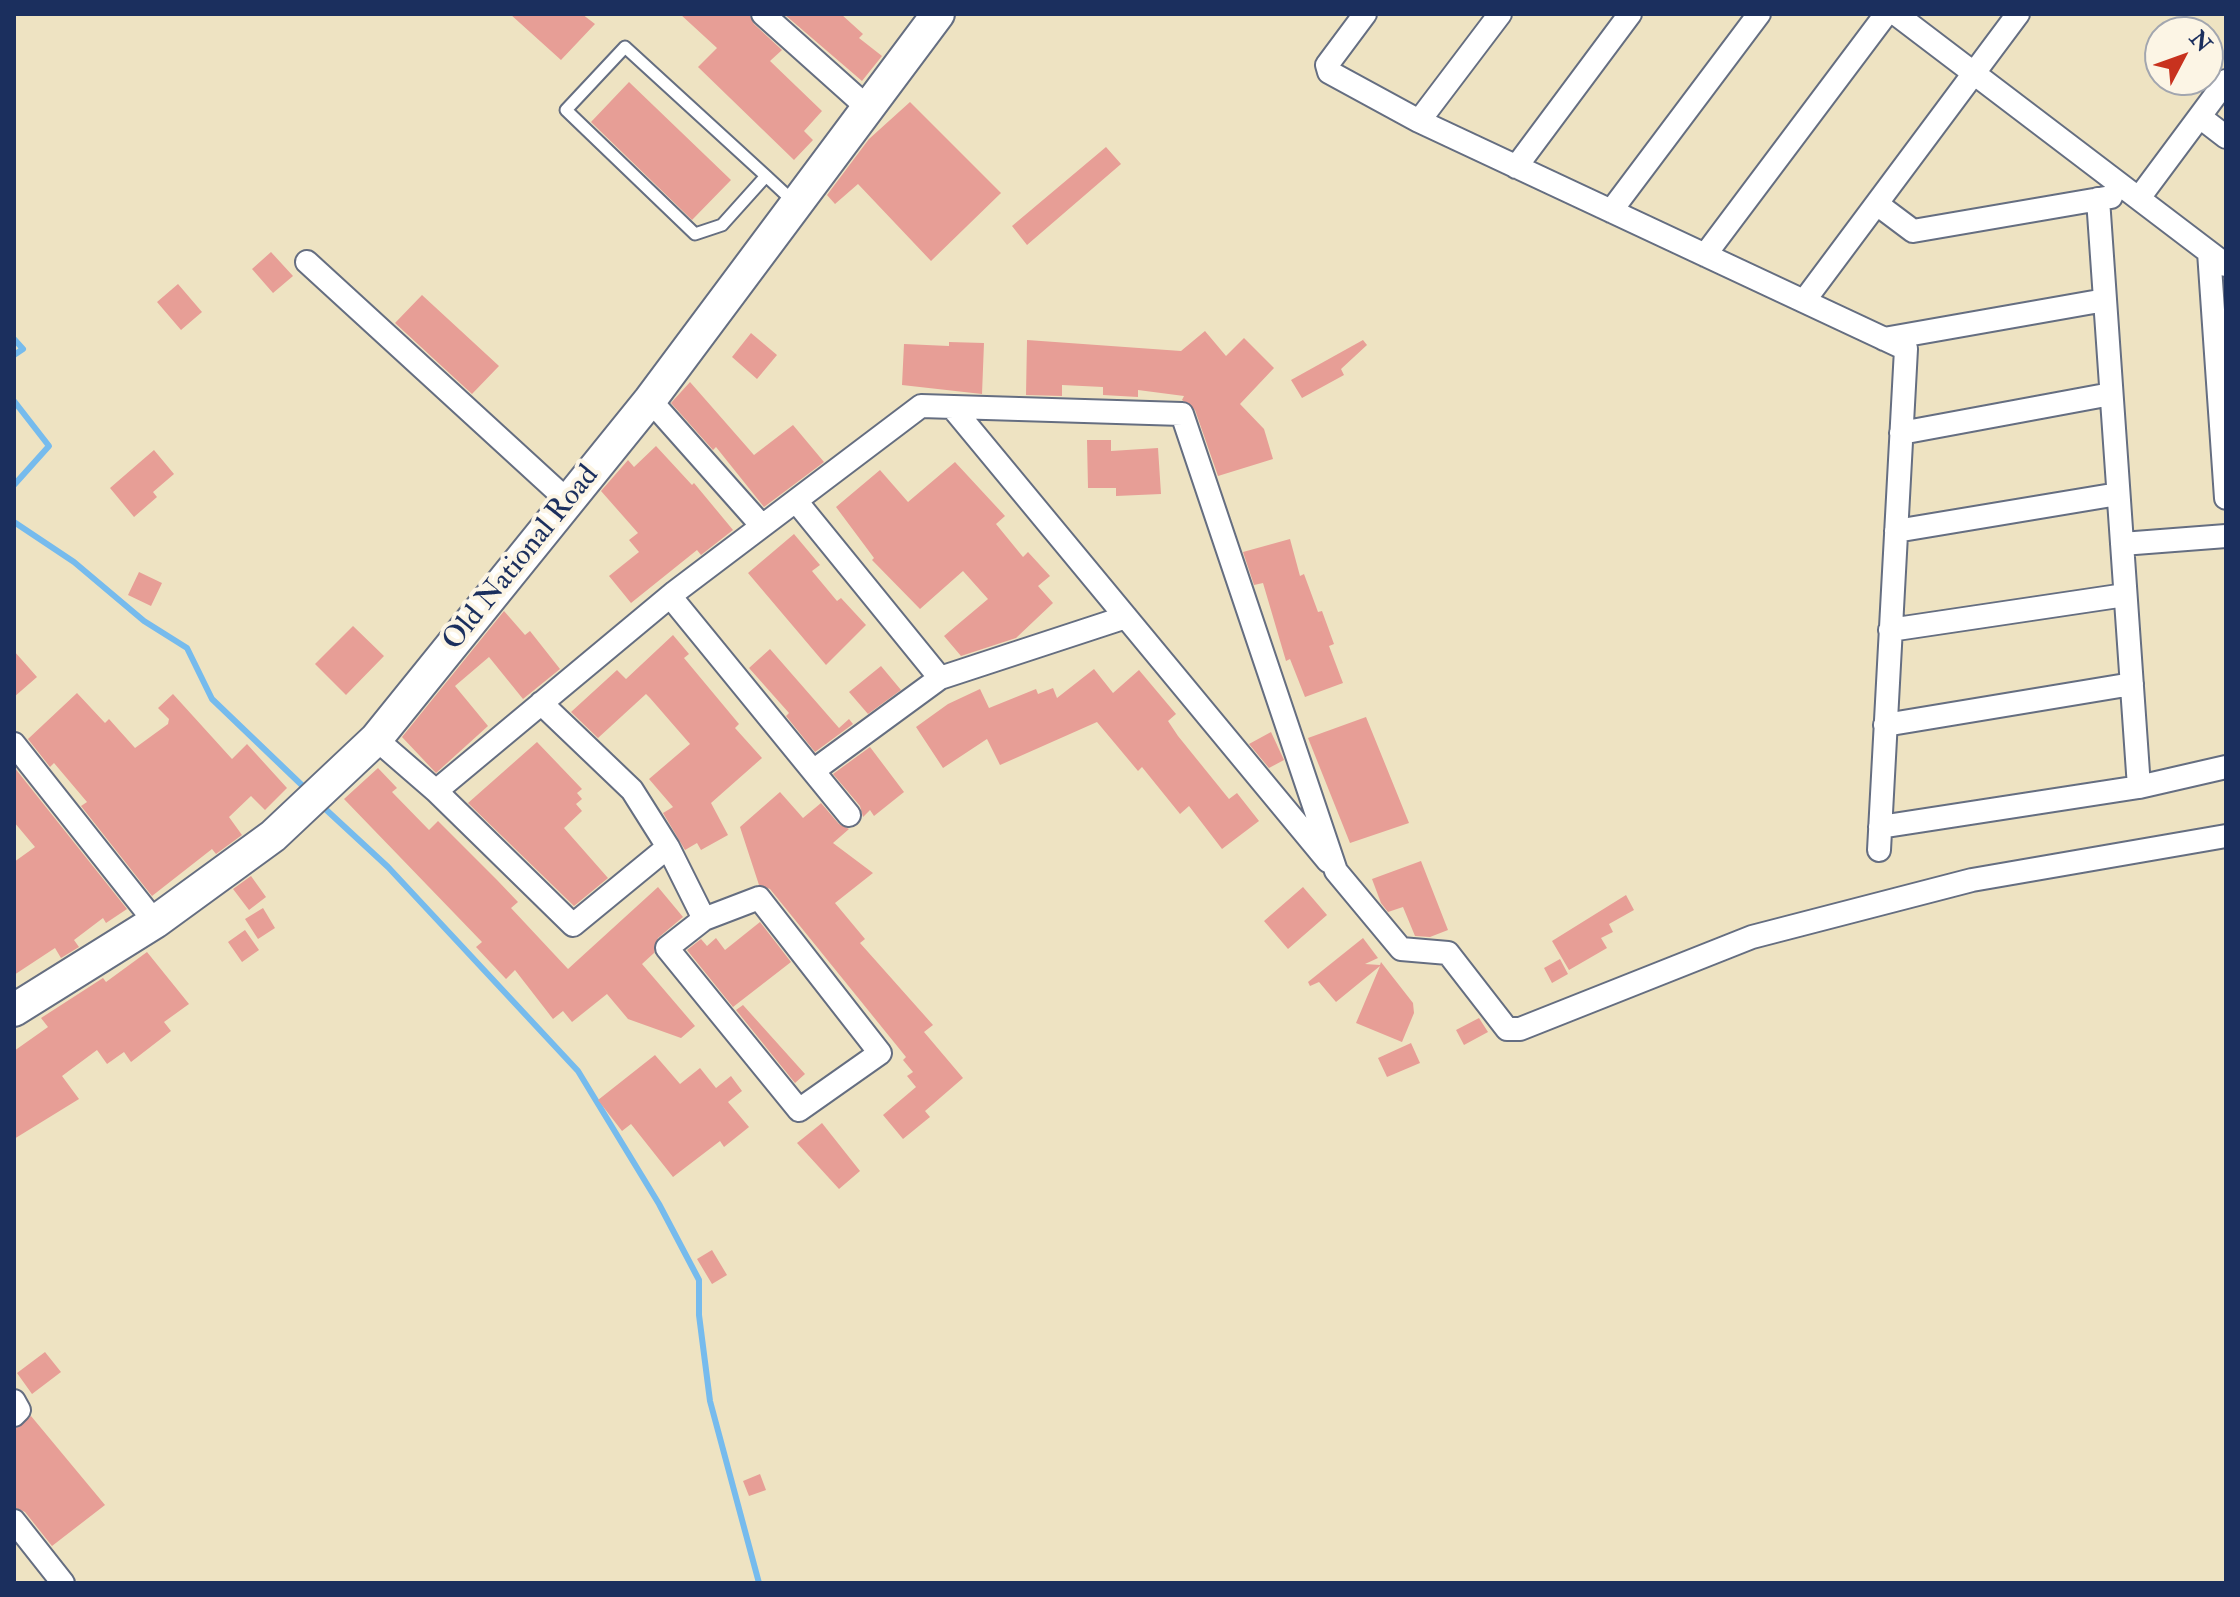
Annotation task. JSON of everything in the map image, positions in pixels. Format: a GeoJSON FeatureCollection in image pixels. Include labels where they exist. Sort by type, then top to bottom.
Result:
{"type":"FeatureCollection","features":[{"type":"Feature","properties":{"kind":"main road","name":"Old National Road"},"geometry":{"type":"LineString","coordinates":[[14,1010],[155,922],[273,836],[376,739],[650,400],[938,14]]}},
{"type":"Feature","properties":{"kind":"street"},"geometry":{"type":"LineString","coordinates":[[763,14],[868,108]]}},
{"type":"Feature","properties":{"kind":"street"},"geometry":{"type":"LineString","coordinates":[[1365,14],[1327,65],[1329,72],[1419,121],[1906,349],[1879,838],[2226,767]]}},
{"type":"Feature","properties":{"kind":"street"},"geometry":{"type":"LineString","coordinates":[[1419,121],[1500,14]]}},
{"type":"Feature","properties":{"kind":"street"},"geometry":{"type":"LineString","coordinates":[[1516,167],[1630,14]]}},
{"type":"Feature","properties":{"kind":"street"},"geometry":{"type":"LineString","coordinates":[[1611,211],[1759,14]]}},
{"type":"Feature","properties":{"kind":"street"},"geometry":{"type":"LineString","coordinates":[[1705,255],[1886,14]]}},
{"type":"Feature","properties":{"kind":"street"},"geometry":{"type":"LineString","coordinates":[[1896,14],[2217,258],[2226,498]]}},
{"type":"Feature","properties":{"kind":"street"},"geometry":{"type":"LineString","coordinates":[[1804,301],[2018,14]]}},
{"type":"Feature","properties":{"kind":"street"},"geometry":{"type":"LineString","coordinates":[[1877,204],[1913,231],[2098,199],[2136,196],[2226,81]]}},
{"type":"Feature","properties":{"kind":"street"},"geometry":{"type":"LineString","coordinates":[[2200,117],[2226,137]]}},
{"type":"Feature","properties":{"kind":"street"},"geometry":{"type":"LineString","coordinates":[[2098,199],[2139,787]]}},
{"type":"Feature","properties":{"kind":"street"},"geometry":{"type":"LineString","coordinates":[[307,262],[568,501]]}},
{"type":"Feature","properties":{"kind":"street"},"geometry":{"type":"LineString","coordinates":[[1884,339],[2105,300]]}},
{"type":"Feature","properties":{"kind":"street"},"geometry":{"type":"LineString","coordinates":[[1901,433],[2111,394]]}},
{"type":"Feature","properties":{"kind":"street"},"geometry":{"type":"LineString","coordinates":[[650,400],[762,526]]}},
{"type":"Feature","properties":{"kind":"street"},"geometry":{"type":"LineString","coordinates":[[436,791],[670,596],[921,406],[1182,414],[1336,871]]}},
{"type":"Feature","properties":{"kind":"street"},"geometry":{"type":"LineString","coordinates":[[952,407],[1401,949],[1448,953],[1507,1029],[1520,1029],[1752,937],[1972,880],[2226,836]]}},
{"type":"Feature","properties":{"kind":"street"},"geometry":{"type":"LineString","coordinates":[[1896,531],[2118,494]]}},
{"type":"Feature","properties":{"kind":"street"},"geometry":{"type":"LineString","coordinates":[[796,501],[940,678]]}},
{"type":"Feature","properties":{"kind":"street"},"geometry":{"type":"LineString","coordinates":[[2122,544],[2226,536]]}},
{"type":"Feature","properties":{"kind":"street"},"geometry":{"type":"LineString","coordinates":[[1890,630],[2125,595]]}},
{"type":"Feature","properties":{"kind":"street"},"geometry":{"type":"LineString","coordinates":[[670,596],[849,815]]}},
{"type":"Feature","properties":{"kind":"street"},"geometry":{"type":"LineString","coordinates":[[813,771],[940,678],[1126,617]]}},
{"type":"Feature","properties":{"kind":"street"},"geometry":{"type":"LineString","coordinates":[[1885,725],[2132,684]]}},
{"type":"Feature","properties":{"kind":"street"},"geometry":{"type":"LineString","coordinates":[[541,703],[632,790],[668,847],[704,919]]}},
{"type":"Feature","properties":{"kind":"street"},"geometry":{"type":"LineString","coordinates":[[376,739],[436,791],[573,925],[668,847]]}},
{"type":"Feature","properties":{"kind":"street"},"geometry":{"type":"LineString","coordinates":[[14,744],[155,922]]}},
{"type":"Feature","properties":{"kind":"street"},"geometry":{"type":"LineString","coordinates":[[759,898],[880,1053],[799,1110],[667,948],[704,919],[759,898]]}},
{"type":"Feature","properties":{"kind":"street"},"geometry":{"type":"LineString","coordinates":[[14,1401],[19,1410],[14,1415]]}},
{"type":"Feature","properties":{"kind":"street"},"geometry":{"type":"LineString","coordinates":[[14,1521],[63,1583]]}},
{"type":"Feature","properties":{"kind":"lane"},"geometry":{"type":"LineString","coordinates":[[766,176],[722,225],[695,234],[566,110],[625,47],[766,176],[796,204]]}},
{"type":"Feature","properties":{"kind":"building"},"geometry":{"type":"Polygon","coordinates":[[[510,14],[582,14],[595,24],[561,60],[510,14]]]}},
{"type":"Feature","properties":{"kind":"building"},"geometry":{"type":"Polygon","coordinates":[[[680,14],[749,14],[754,24],[782,50],[770,61],[822,111],[804,131],[813,140],[794,160],[698,67],[717,48],[680,14]]]}},
{"type":"Feature","properties":{"kind":"building"},"geometry":{"type":"Polygon","coordinates":[[[784,14],[841,14],[863,34],[859,38],[882,56],[862,81],[784,14]]]}},
{"type":"Feature","properties":{"kind":"building"},"geometry":{"type":"Polygon","coordinates":[[[629,82],[731,180],[692,220],[591,122],[629,82]]]}},
{"type":"Feature","properties":{"kind":"building"},"geometry":{"type":"Polygon","coordinates":[[[910,102],[1001,193],[931,261],[858,184],[835,204],[827,195],[869,139],[910,102]]]}},
{"type":"Feature","properties":{"kind":"building"},"geometry":{"type":"Polygon","coordinates":[[[1106,147],[1121,164],[1027,245],[1012,226],[1106,147]]]}},
{"type":"Feature","properties":{"kind":"building"},"geometry":{"type":"Polygon","coordinates":[[[271,252],[293,276],[273,293],[252,269],[271,252]]]}},
{"type":"Feature","properties":{"kind":"building"},"geometry":{"type":"Polygon","coordinates":[[[178,284],[202,312],[181,330],[157,302],[178,284]]]}},
{"type":"Feature","properties":{"kind":"building"},"geometry":{"type":"Polygon","coordinates":[[[422,295],[499,366],[472,394],[395,323],[422,295]]]}},
{"type":"Feature","properties":{"kind":"building"},"geometry":{"type":"Polygon","coordinates":[[[1205,331],[1226,356],[1244,338],[1274,368],[1240,404],[1264,429],[1273,459],[1218,476],[1195,410],[1182,400],[1184,396],[1138,390],[1138,397],[1103,395],[1103,387],[1062,385],[1062,396],[1026,395],[1027,340],[1181,351],[1205,331]]]}},
{"type":"Feature","properties":{"kind":"building"},"geometry":{"type":"Polygon","coordinates":[[[751,333],[777,355],[757,379],[732,357],[751,333]]]}},
{"type":"Feature","properties":{"kind":"building"},"geometry":{"type":"Polygon","coordinates":[[[1363,340],[1367,345],[1341,369],[1344,375],[1302,398],[1291,380],[1363,340]]]}},
{"type":"Feature","properties":{"kind":"building"},"geometry":{"type":"Polygon","coordinates":[[[949,342],[984,343],[982,394],[902,385],[904,344],[949,346],[949,342]]]}},
{"type":"Feature","properties":{"kind":"building"},"geometry":{"type":"Polygon","coordinates":[[[690,382],[754,455],[793,425],[824,462],[764,507],[716,447],[713,450],[671,403],[690,382]]]}},
{"type":"Feature","properties":{"kind":"building"},"geometry":{"type":"Polygon","coordinates":[[[1087,440],[1111,440],[1111,451],[1158,448],[1161,494],[1116,496],[1116,488],[1088,488],[1087,440]]]}},
{"type":"Feature","properties":{"kind":"building"},"geometry":{"type":"Polygon","coordinates":[[[656,446],[692,485],[694,483],[733,530],[701,555],[697,550],[631,603],[609,576],[639,552],[629,540],[638,533],[601,491],[628,460],[634,467],[656,446]]]}},
{"type":"Feature","properties":{"kind":"building"},"geometry":{"type":"Polygon","coordinates":[[[154,450],[174,474],[153,492],[157,497],[134,517],[110,488],[154,450]]]}},
{"type":"Feature","properties":{"kind":"building"},"geometry":{"type":"Polygon","coordinates":[[[955,462],[1005,516],[996,524],[1023,557],[1028,552],[1050,576],[1038,586],[1053,603],[1016,638],[961,656],[944,636],[988,599],[963,571],[920,609],[872,560],[874,558],[836,507],[880,470],[908,502],[955,462]]]}},
{"type":"Feature","properties":{"kind":"building"},"geometry":{"type":"Polygon","coordinates":[[[794,534],[820,565],[812,571],[837,601],[841,598],[866,625],[826,665],[748,573],[794,534]]]}},
{"type":"Feature","properties":{"kind":"building"},"geometry":{"type":"Polygon","coordinates":[[[1290,539],[1300,576],[1304,574],[1318,612],[1322,611],[1334,644],[1329,646],[1343,683],[1305,697],[1290,659],[1286,661],[1263,583],[1254,585],[1243,552],[1290,539]]]}},
{"type":"Feature","properties":{"kind":"building"},"geometry":{"type":"Polygon","coordinates":[[[139,572],[162,583],[151,606],[128,595],[139,572]]]}},
{"type":"Feature","properties":{"kind":"building"},"geometry":{"type":"Polygon","coordinates":[[[504,611],[525,635],[530,631],[560,669],[523,699],[489,657],[455,686],[488,726],[436,773],[402,737],[504,611]]]}},
{"type":"Feature","properties":{"kind":"building"},"geometry":{"type":"Polygon","coordinates":[[[353,626],[384,656],[346,695],[315,664],[353,626]]]}},
{"type":"Feature","properties":{"kind":"building"},"geometry":{"type":"Polygon","coordinates":[[[673,635],[689,654],[684,658],[739,724],[735,728],[762,758],[711,803],[728,835],[701,850],[697,843],[685,850],[663,813],[673,807],[649,779],[690,744],[650,698],[646,694],[598,738],[571,712],[617,670],[626,679],[673,635]]]}},
{"type":"Feature","properties":{"kind":"building"},"geometry":{"type":"Polygon","coordinates":[[[770,649],[839,728],[849,719],[853,724],[815,752],[786,716],[789,713],[749,668],[770,649]]]}},
{"type":"Feature","properties":{"kind":"building"},"geometry":{"type":"Polygon","coordinates":[[[14,651],[37,677],[14,697],[14,651]]]}},
{"type":"Feature","properties":{"kind":"building"},"geometry":{"type":"Polygon","coordinates":[[[881,666],[901,690],[868,714],[849,692],[881,666]]]}},
{"type":"Feature","properties":{"kind":"building"},"geometry":{"type":"Polygon","coordinates":[[[1094,669],[1113,693],[1139,670],[1176,714],[1168,721],[1178,736],[1229,799],[1237,793],[1259,821],[1222,849],[1189,806],[1180,814],[1142,767],[1138,771],[1097,722],[1000,765],[987,739],[943,768],[916,727],[948,704],[980,689],[989,708],[1036,689],[1038,694],[1053,688],[1057,698],[1094,669]]]}},
{"type":"Feature","properties":{"kind":"building"},"geometry":{"type":"Polygon","coordinates":[[[77,693],[105,723],[109,719],[135,748],[168,724],[169,719],[158,708],[173,694],[232,759],[247,744],[287,788],[265,810],[251,796],[229,817],[242,835],[216,854],[212,849],[152,896],[81,806],[87,802],[54,763],[50,767],[28,739],[77,693]]]}},
{"type":"Feature","properties":{"kind":"building"},"geometry":{"type":"Polygon","coordinates":[[[1366,717],[1409,823],[1350,843],[1308,738],[1366,717]]]}},
{"type":"Feature","properties":{"kind":"building"},"geometry":{"type":"Polygon","coordinates":[[[1271,732],[1284,760],[1269,768],[1249,744],[1271,732]]]}},
{"type":"Feature","properties":{"kind":"building"},"geometry":{"type":"Polygon","coordinates":[[[537,742],[582,789],[577,793],[582,799],[576,804],[582,811],[564,828],[608,878],[574,906],[468,803],[537,742]]]}},
{"type":"Feature","properties":{"kind":"building"},"geometry":{"type":"Polygon","coordinates":[[[870,747],[904,792],[874,816],[870,810],[863,817],[860,806],[833,774],[870,747]]]}},
{"type":"Feature","properties":{"kind":"building"},"geometry":{"type":"Polygon","coordinates":[[[14,767],[127,909],[106,923],[103,918],[74,940],[79,947],[61,958],[55,948],[14,975],[14,862],[35,847],[14,822],[14,767]]]}},
{"type":"Feature","properties":{"kind":"building"},"geometry":{"type":"Polygon","coordinates":[[[378,768],[397,788],[392,792],[429,830],[438,821],[518,902],[511,908],[568,969],[658,887],[683,917],[658,938],[654,953],[642,964],[695,1026],[681,1038],[628,1019],[607,994],[572,1022],[563,1011],[553,1019],[515,970],[506,979],[476,947],[482,942],[344,799],[378,768]]]}},
{"type":"Feature","properties":{"kind":"building"},"geometry":{"type":"Polygon","coordinates":[[[780,792],[803,818],[821,803],[839,824],[849,829],[833,843],[873,873],[835,903],[865,939],[860,943],[933,1025],[924,1032],[963,1078],[925,1111],[930,1117],[903,1139],[883,1115],[916,1087],[907,1076],[913,1072],[903,1060],[906,1057],[770,889],[759,885],[740,827],[780,792]]]}},
{"type":"Feature","properties":{"kind":"building"},"geometry":{"type":"Polygon","coordinates":[[[1421,861],[1448,930],[1430,937],[1415,936],[1403,907],[1388,912],[1372,879],[1421,861]]]}},
{"type":"Feature","properties":{"kind":"building"},"geometry":{"type":"Polygon","coordinates":[[[251,876],[266,897],[249,910],[233,889],[251,876]]]}},
{"type":"Feature","properties":{"kind":"building"},"geometry":{"type":"Polygon","coordinates":[[[1303,887],[1327,915],[1288,949],[1264,921],[1303,887]]]}},
{"type":"Feature","properties":{"kind":"building"},"geometry":{"type":"Polygon","coordinates":[[[1626,895],[1634,910],[1609,924],[1613,932],[1601,938],[1607,948],[1569,970],[1552,941],[1626,895]]]}},
{"type":"Feature","properties":{"kind":"building"},"geometry":{"type":"Polygon","coordinates":[[[263,908],[275,928],[258,939],[245,919],[263,908]]]}},
{"type":"Feature","properties":{"kind":"building"},"geometry":{"type":"Polygon","coordinates":[[[760,922],[791,962],[733,1007],[687,950],[701,939],[707,946],[716,938],[725,950],[760,922]]]}},
{"type":"Feature","properties":{"kind":"building"},"geometry":{"type":"Polygon","coordinates":[[[245,930],[259,950],[242,962],[228,942],[245,930]]]}},
{"type":"Feature","properties":{"kind":"building"},"geometry":{"type":"Polygon","coordinates":[[[1363,938],[1378,958],[1365,964],[1380,965],[1381,962],[1413,1003],[1414,1013],[1402,1042],[1356,1023],[1380,966],[1336,1002],[1319,982],[1310,986],[1308,982],[1363,938]]]}},
{"type":"Feature","properties":{"kind":"building"},"geometry":{"type":"Polygon","coordinates":[[[147,952],[189,1004],[164,1022],[171,1031],[131,1062],[124,1052],[107,1064],[97,1050],[62,1076],[79,1099],[14,1139],[14,1051],[48,1027],[41,1018],[103,978],[106,982],[147,952]]]}},
{"type":"Feature","properties":{"kind":"building"},"geometry":{"type":"Polygon","coordinates":[[[1560,959],[1568,974],[1552,983],[1544,968],[1560,959]]]}},
{"type":"Feature","properties":{"kind":"building"},"geometry":{"type":"Polygon","coordinates":[[[743,1005],[805,1074],[795,1083],[736,1010],[743,1005]]]}},
{"type":"Feature","properties":{"kind":"building"},"geometry":{"type":"Polygon","coordinates":[[[1479,1018],[1488,1032],[1464,1045],[1456,1030],[1479,1018]]]}},
{"type":"Feature","properties":{"kind":"building"},"geometry":{"type":"Polygon","coordinates":[[[1411,1043],[1420,1063],[1387,1077],[1378,1058],[1411,1043]]]}},
{"type":"Feature","properties":{"kind":"building"},"geometry":{"type":"Polygon","coordinates":[[[655,1055],[680,1084],[700,1068],[716,1088],[731,1076],[742,1091],[728,1102],[749,1127],[724,1147],[720,1141],[673,1177],[631,1124],[622,1131],[598,1100],[655,1055]]]}},
{"type":"Feature","properties":{"kind":"building"},"geometry":{"type":"Polygon","coordinates":[[[822,1123],[860,1171],[839,1189],[797,1143],[822,1123]]]}},
{"type":"Feature","properties":{"kind":"building"},"geometry":{"type":"Polygon","coordinates":[[[712,1250],[727,1275],[712,1284],[697,1259],[712,1250]]]}},
{"type":"Feature","properties":{"kind":"building"},"geometry":{"type":"Polygon","coordinates":[[[45,1352],[61,1372],[32,1394],[17,1373],[45,1352]]]}},
{"type":"Feature","properties":{"kind":"building"},"geometry":{"type":"Polygon","coordinates":[[[31,1416],[105,1505],[52,1546],[25,1512],[14,1507],[14,1430],[31,1416]]]}},
{"type":"Feature","properties":{"kind":"building"},"geometry":{"type":"Polygon","coordinates":[[[760,1474],[766,1490],[749,1496],[743,1481],[760,1474]]]}},
{"type":"Feature","properties":{"kind":"waterway"},"geometry":{"type":"LineString","coordinates":[[14,339],[23,349],[14,355]]}},
{"type":"Feature","properties":{"kind":"waterway"},"geometry":{"type":"LineString","coordinates":[[14,401],[49,446],[14,485]]}},
{"type":"Feature","properties":{"kind":"waterway"},"geometry":{"type":"LineString","coordinates":[[14,522],[74,562],[144,621],[187,648],[212,699],[308,791]]}},
{"type":"Feature","properties":{"kind":"waterway"},"geometry":{"type":"LineString","coordinates":[[321,805],[388,867],[578,1071],[659,1204],[699,1280],[699,1315],[710,1401],[759,1583]]}}]}
